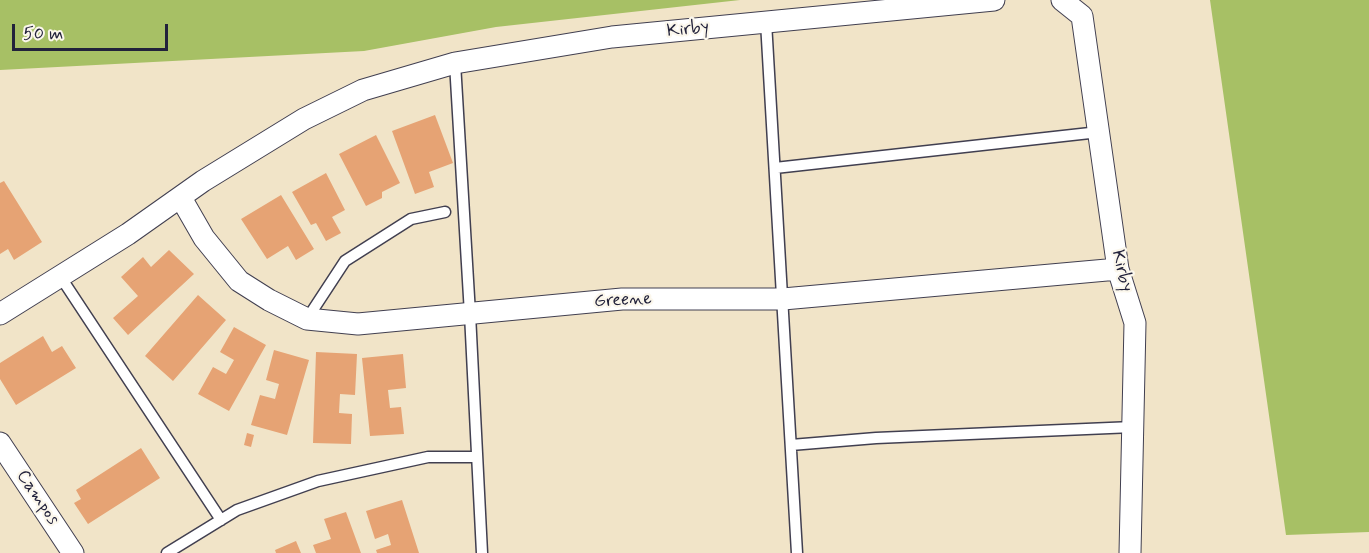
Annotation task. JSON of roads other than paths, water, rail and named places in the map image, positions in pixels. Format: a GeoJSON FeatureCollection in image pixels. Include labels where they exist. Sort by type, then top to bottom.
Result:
{"type":"FeatureCollection","features":[{"type":"Feature","properties":{"kind":"street","name":"Kirby"},"geometry":{"type":"LineString","coordinates":[[0,314],[128,234],[203,181],[304,119],[363,90],[455,63],[612,37],[994,0]]}},
{"type":"Feature","properties":{"kind":"street","name":"Kirby"},"geometry":{"type":"LineString","coordinates":[[1062,0],[1082,16],[1118,269],[1135,323],[1130,553]]}},
{"type":"Feature","properties":{"kind":"street","name":"Greene"},"geometry":{"type":"LineString","coordinates":[[181,198],[204,238],[239,281],[269,300],[307,319],[358,324],[622,299],[783,299],[1118,269]]}},
{"type":"Feature","properties":{"kind":"street","name":"Campos"},"geometry":{"type":"LineString","coordinates":[[0,443],[73,553]]}},
{"type":"Feature","properties":{"kind":"lane"},"geometry":{"type":"LineString","coordinates":[[766,22],[796,553]]}},
{"type":"Feature","properties":{"kind":"lane"},"geometry":{"type":"LineString","coordinates":[[455,63],[482,553]]}},
{"type":"Feature","properties":{"kind":"lane"},"geometry":{"type":"LineString","coordinates":[[775,168],[1099,132]]}},
{"type":"Feature","properties":{"kind":"lane"},"geometry":{"type":"LineString","coordinates":[[307,319],[345,261],[411,219],[445,212]]}},
{"type":"Feature","properties":{"kind":"lane"},"geometry":{"type":"LineString","coordinates":[[60,276],[221,520]]}},
{"type":"Feature","properties":{"kind":"lane"},"geometry":{"type":"LineString","coordinates":[[790,445],[876,438],[1133,427]]}},
{"type":"Feature","properties":{"kind":"lane"},"geometry":{"type":"LineString","coordinates":[[167,553],[237,510],[318,481],[428,457],[477,457]]}}]}
